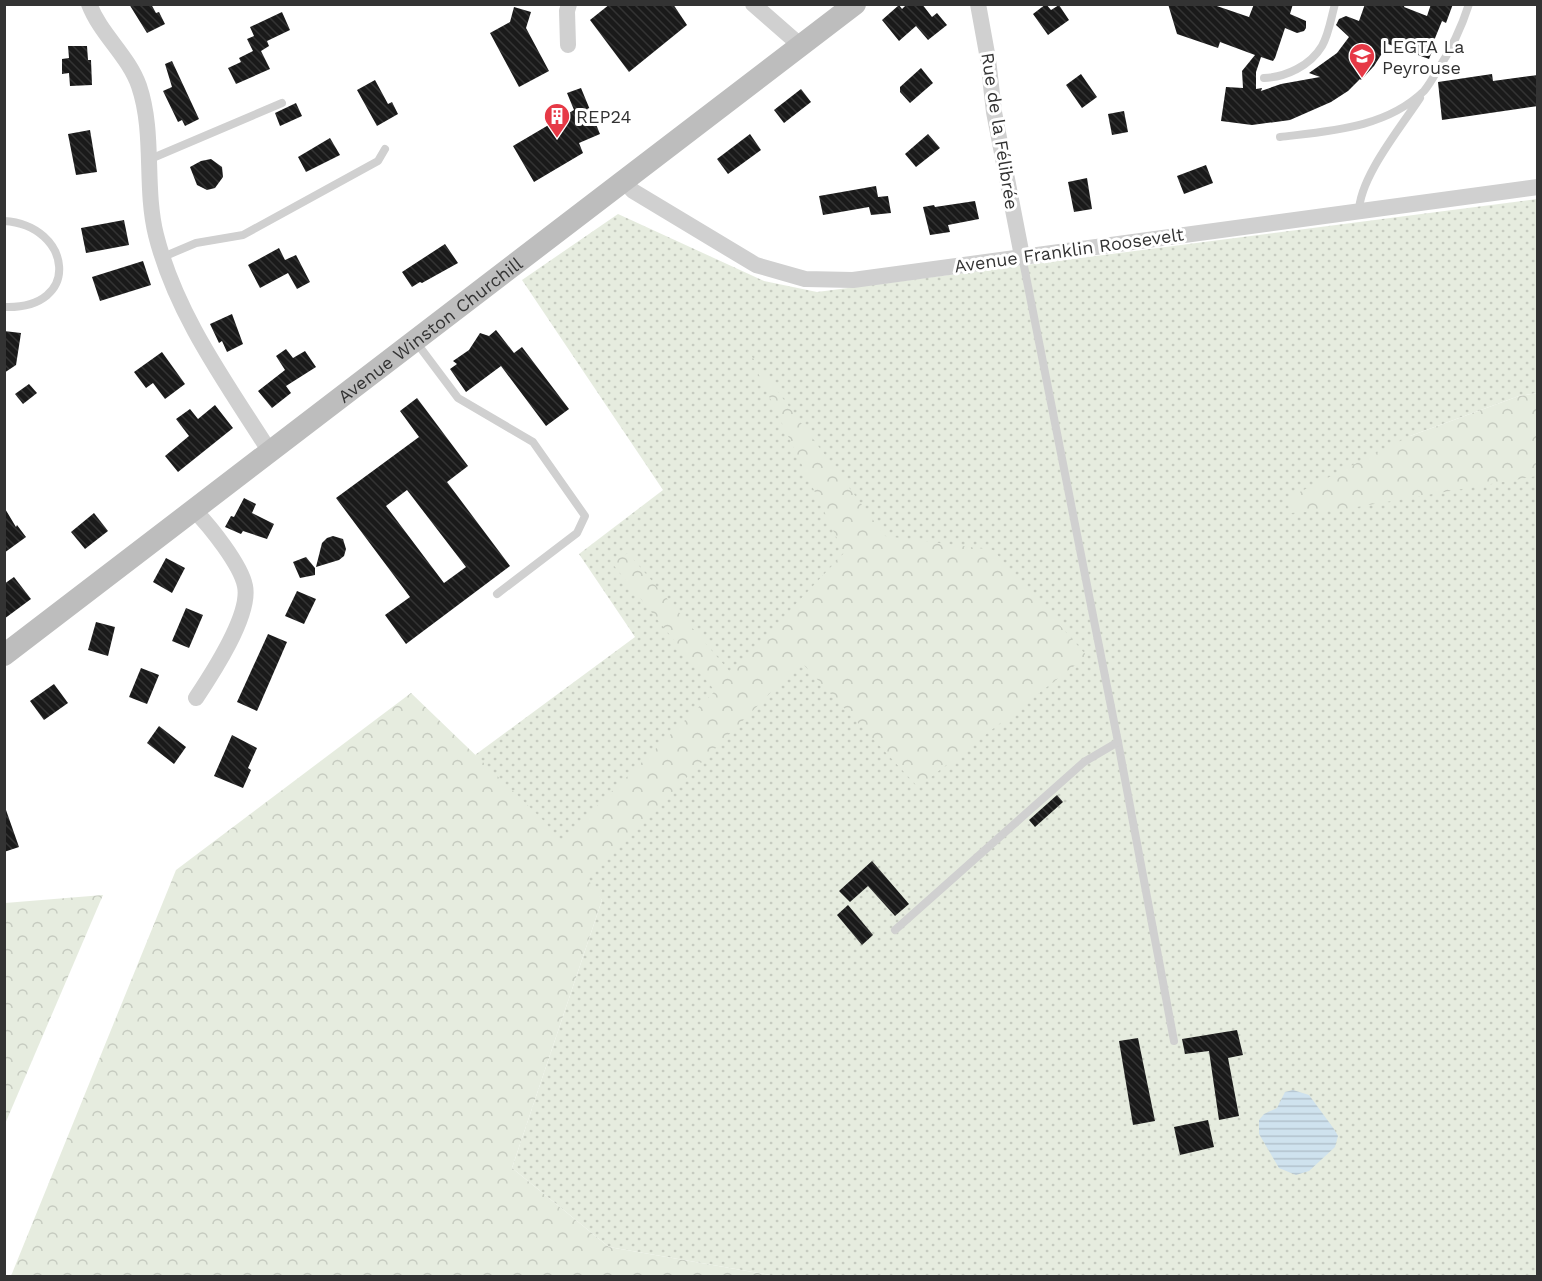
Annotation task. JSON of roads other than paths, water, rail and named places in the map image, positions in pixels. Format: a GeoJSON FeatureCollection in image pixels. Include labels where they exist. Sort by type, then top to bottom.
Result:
{"type":"FeatureCollection","features":[{"type":"Feature","properties":{"kind":"main road","name":"Avenue Winston Churchill"},"geometry":{"type":"LineString","coordinates":[[4,655],[855,4]]}},
{"type":"Feature","properties":{"kind":"street"},"geometry":{"type":"LineString","coordinates":[[89,4],[97,22],[131,68],[139,87],[145,115],[156,234],[172,284],[189,322],[270,452]]}},
{"type":"Feature","properties":{"kind":"street"},"geometry":{"type":"LineString","coordinates":[[568,45],[567,11],[569,4]]}},
{"type":"Feature","properties":{"kind":"street"},"geometry":{"type":"LineString","coordinates":[[753,4],[801,46]]}},
{"type":"Feature","properties":{"kind":"street","name":"Rue de la Félibrée"},"geometry":{"type":"LineString","coordinates":[[978,4],[994,112],[1022,256]]}},
{"type":"Feature","properties":{"kind":"street","name":"Avenue Franklin Roosevelt"},"geometry":{"type":"LineString","coordinates":[[624,182],[633,190],[756,265],[805,279],[853,280],[1538,188]]}},
{"type":"Feature","properties":{"kind":"street"},"geometry":{"type":"LineString","coordinates":[[195,510],[234,563],[242,576],[246,589],[241,614],[219,665],[196,698]]}},
{"type":"Feature","properties":{"kind":"lane"},"geometry":{"type":"LineString","coordinates":[[1264,78],[1287,75],[1312,59],[1322,47],[1335,4]]}},
{"type":"Feature","properties":{"kind":"lane"},"geometry":{"type":"LineString","coordinates":[[1359,212],[1359,202],[1368,177],[1453,46],[1469,4]]}},
{"type":"Feature","properties":{"kind":"lane"},"geometry":{"type":"LineString","coordinates":[[1280,138],[1369,123],[1406,106],[1425,90]]}},
{"type":"Feature","properties":{"kind":"lane"},"geometry":{"type":"LineString","coordinates":[[148,160],[282,103]]}},
{"type":"Feature","properties":{"kind":"lane"},"geometry":{"type":"LineString","coordinates":[[163,257],[196,243],[243,234],[378,161],[385,148]]}},
{"type":"Feature","properties":{"kind":"lane"},"geometry":{"type":"LineString","coordinates":[[4,221],[30,227],[42,234],[49,240],[56,252],[59,265],[55,288],[47,297],[32,305],[4,307]]}},
{"type":"Feature","properties":{"kind":"lane"},"geometry":{"type":"LineString","coordinates":[[1022,256],[1118,742],[1174,1041]]}},
{"type":"Feature","properties":{"kind":"lane"},"geometry":{"type":"LineString","coordinates":[[416,342],[459,399],[533,442],[585,516],[577,533],[497,594]]}},
{"type":"Feature","properties":{"kind":"lane"},"geometry":{"type":"LineString","coordinates":[[895,930],[1084,762],[1118,742]]}},
{"type":"Feature","properties":{"kind":"water"},"geometry":{"type":"Polygon","coordinates":[[[1293,1090],[1309,1095],[1338,1136],[1335,1147],[1309,1171],[1296,1175],[1279,1168],[1259,1134],[1259,1120],[1264,1114],[1277,1108],[1285,1092],[1293,1090]]]}},
{"type":"Feature","properties":{"kind":"place","name":"LEGTA La Peyrouse"},"geometry":{"type":"Point","coordinates":[1362,79]}},
{"type":"Feature","properties":{"kind":"place","name":"REP24"},"geometry":{"type":"Point","coordinates":[557,139]}}]}
